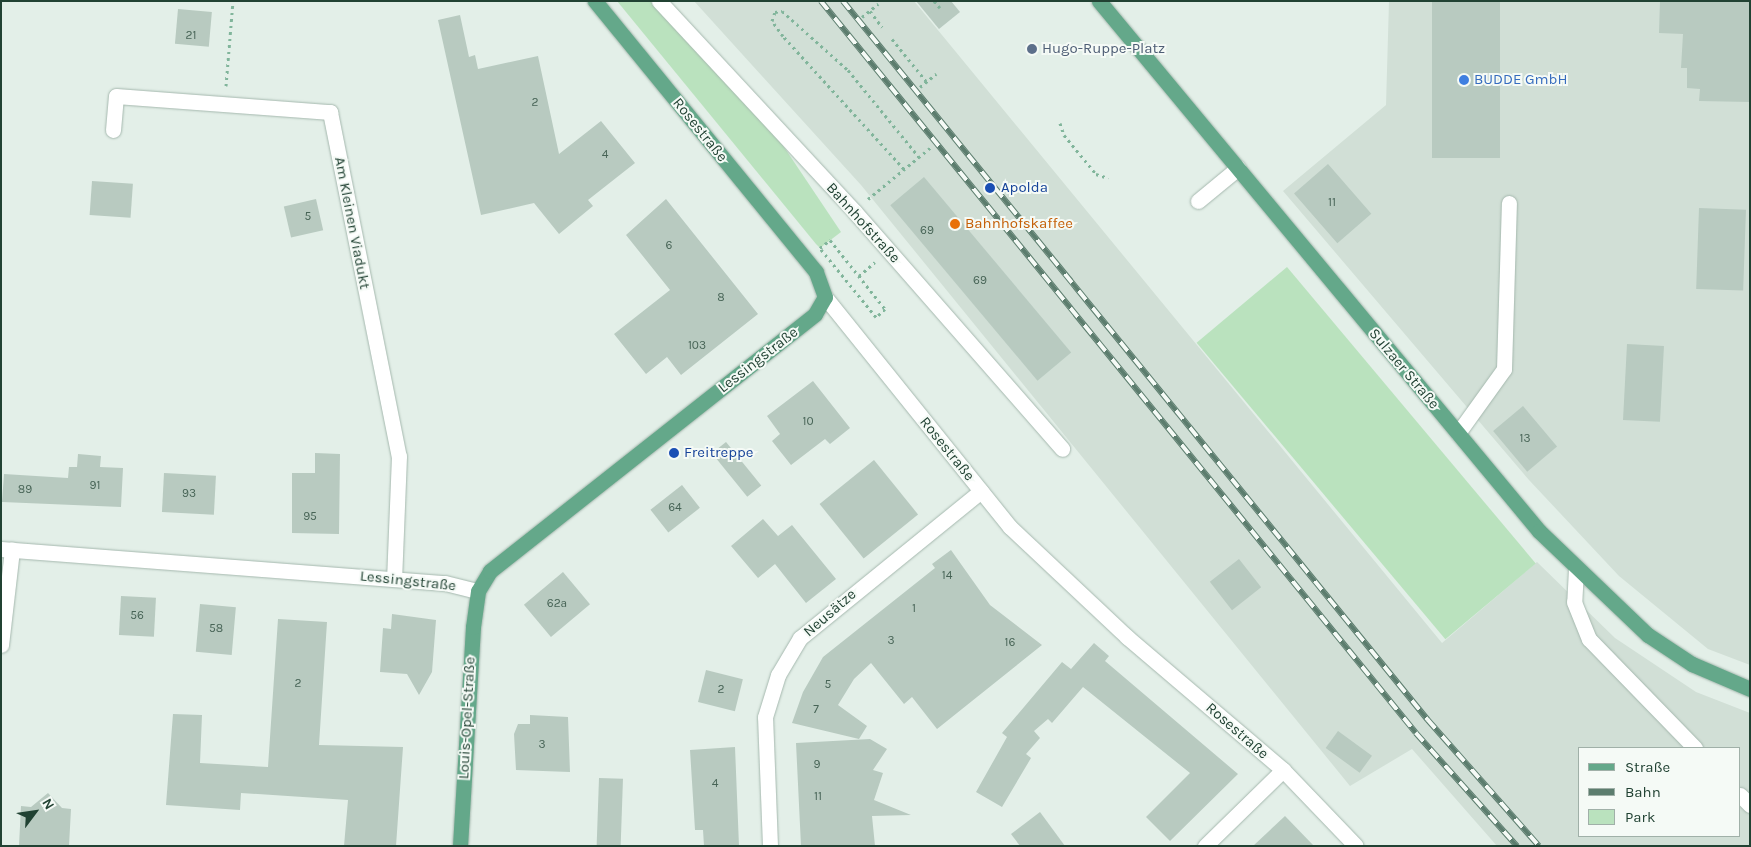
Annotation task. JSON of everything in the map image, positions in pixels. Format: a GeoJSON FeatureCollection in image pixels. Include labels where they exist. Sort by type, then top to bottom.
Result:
{"type":"FeatureCollection","features":[{"type":"Feature","properties":{"kind":"main road","name":"Rosestraße"},"geometry":{"type":"LineString","coordinates":[[596,1],[816,272],[826,297]]}},
{"type":"Feature","properties":{"kind":"main road","name":"Sulzaer Straße"},"geometry":{"type":"LineString","coordinates":[[1099,1],[1458,433],[1576,569],[1648,636],[1692,664],[1750,689]]}},
{"type":"Feature","properties":{"kind":"main road","name":"Lessingstraße"},"geometry":{"type":"LineString","coordinates":[[478,591],[490,571],[815,314],[826,297]]}},
{"type":"Feature","properties":{"kind":"main road","name":"Louis-Opel-Straße"},"geometry":{"type":"LineString","coordinates":[[460,846],[478,591]]}},
{"type":"Feature","properties":{"kind":"street","name":"Bahnhofstraße"},"geometry":{"type":"LineString","coordinates":[[659,1],[854,211],[1062,449]]}},
{"type":"Feature","properties":{"kind":"street","name":"Am Kleinen Viadukt"},"geometry":{"type":"LineString","coordinates":[[114,130],[116,96],[330,112],[399,456],[394,579]]}},
{"type":"Feature","properties":{"kind":"street"},"geometry":{"type":"LineString","coordinates":[[1198,201],[1238,168]]}},
{"type":"Feature","properties":{"kind":"street"},"geometry":{"type":"LineString","coordinates":[[1458,433],[1504,369],[1510,203]]}},
{"type":"Feature","properties":{"kind":"street","name":"Rosestraße"},"geometry":{"type":"LineString","coordinates":[[826,297],[1010,527],[1127,636],[1283,770],[1356,846]]}},
{"type":"Feature","properties":{"kind":"street","name":"Neusätze"},"geometry":{"type":"LineString","coordinates":[[770,846],[765,717],[778,675],[800,638],[981,491]]}},
{"type":"Feature","properties":{"kind":"street"},"geometry":{"type":"LineString","coordinates":[[1,645],[6,550]]}},
{"type":"Feature","properties":{"kind":"street","name":"Lessingstraße"},"geometry":{"type":"LineString","coordinates":[[6,550],[445,582],[478,591]]}},
{"type":"Feature","properties":{"kind":"street"},"geometry":{"type":"LineString","coordinates":[[1576,569],[1574,602],[1589,639],[1694,747]]}},
{"type":"Feature","properties":{"kind":"street"},"geometry":{"type":"LineString","coordinates":[[1205,846],[1283,770]]}},
{"type":"Feature","properties":{"kind":"street"},"geometry":{"type":"LineString","coordinates":[[1741,796],[1750,805]]}},
{"type":"Feature","properties":{"kind":"path"},"geometry":{"type":"LineString","coordinates":[[225,104],[233,1]]}},
{"type":"Feature","properties":{"kind":"path"},"geometry":{"type":"LineString","coordinates":[[934,1],[940,8]]}},
{"type":"Feature","properties":{"kind":"path"},"geometry":{"type":"LineString","coordinates":[[862,17],[878,4]]}},
{"type":"Feature","properties":{"kind":"path"},"geometry":{"type":"LineString","coordinates":[[904,170],[783,36],[772,21],[775,12],[782,11],[848,70],[919,157]]}},
{"type":"Feature","properties":{"kind":"path"},"geometry":{"type":"LineString","coordinates":[[870,11],[882,27]]}},
{"type":"Feature","properties":{"kind":"path"},"geometry":{"type":"LineString","coordinates":[[892,39],[926,81]]}},
{"type":"Feature","properties":{"kind":"path"},"geometry":{"type":"LineString","coordinates":[[920,87],[936,74]]}},
{"type":"Feature","properties":{"kind":"path"},"geometry":{"type":"LineString","coordinates":[[1060,123],[1064,135],[1096,174],[1108,178]]}},
{"type":"Feature","properties":{"kind":"path"},"geometry":{"type":"LineString","coordinates":[[854,211],[931,147]]}},
{"type":"Feature","properties":{"kind":"path"},"geometry":{"type":"LineString","coordinates":[[820,248],[830,240],[885,309],[876,317],[836,267]]}},
{"type":"Feature","properties":{"kind":"path"},"geometry":{"type":"LineString","coordinates":[[859,276],[874,263]]}},
{"type":"Feature","properties":{"kind":"shaded area"},"geometry":{"type":"Polygon","coordinates":[[[694,1],[914,1],[1442,643],[1537,562],[1615,638],[1696,692],[1750,713],[1750,846],[1497,846],[1412,749],[1350,786],[861,185],[694,1]]]}},
{"type":"Feature","properties":{"kind":"shaded area"},"geometry":{"type":"Polygon","coordinates":[[[1389,1],[1750,1],[1750,665],[1708,649],[1619,576],[1529,480],[1283,191],[1386,105],[1389,1]]]}},
{"type":"Feature","properties":{"kind":"green space"},"geometry":{"type":"Polygon","coordinates":[[[617,1],[650,1],[782,144],[841,232],[820,248],[816,244],[617,1]]]}},
{"type":"Feature","properties":{"kind":"green space"},"geometry":{"type":"Polygon","coordinates":[[[1287,267],[1536,563],[1445,639],[1197,343],[1287,267]]]}},
{"type":"Feature","properties":{"kind":"building"},"geometry":{"type":"Polygon","coordinates":[[[916,1],[951,1],[960,12],[939,29],[916,1]]]}},
{"type":"Feature","properties":{"kind":"building","name":"BUDDE GmbH"},"geometry":{"type":"Polygon","coordinates":[[[1432,1],[1500,1],[1500,158],[1432,158],[1432,1]]]}},
{"type":"Feature","properties":{"kind":"building"},"geometry":{"type":"Polygon","coordinates":[[[1660,1],[1750,1],[1750,102],[1699,101],[1700,89],[1687,88],[1687,68],[1681,68],[1683,34],[1659,33],[1660,1]]]}},
{"type":"Feature","properties":{"kind":"building"},"geometry":{"type":"Polygon","coordinates":[[[178,9],[212,12],[209,47],[175,44],[178,9]]]}},
{"type":"Feature","properties":{"kind":"building"},"geometry":{"type":"Polygon","coordinates":[[[460,15],[469,57],[475,55],[478,69],[538,56],[559,154],[601,121],[635,163],[588,200],[593,206],[559,234],[534,203],[481,215],[438,20],[460,15]]]}},
{"type":"Feature","properties":{"kind":"building"},"geometry":{"type":"Polygon","coordinates":[[[1328,164],[1371,214],[1337,243],[1294,194],[1328,164]]]}},
{"type":"Feature","properties":{"kind":"building"},"geometry":{"type":"Polygon","coordinates":[[[924,177],[1071,352],[1037,381],[890,205],[924,177]]]}},
{"type":"Feature","properties":{"kind":"building"},"geometry":{"type":"Polygon","coordinates":[[[92,181],[133,184],[131,218],[90,215],[92,181]]]}},
{"type":"Feature","properties":{"kind":"building"},"geometry":{"type":"Polygon","coordinates":[[[316,199],[323,230],[291,238],[284,206],[316,199]]]}},
{"type":"Feature","properties":{"kind":"building"},"geometry":{"type":"Polygon","coordinates":[[[666,199],[758,314],[681,375],[667,357],[646,374],[614,334],[670,290],[626,235],[666,199]]]}},
{"type":"Feature","properties":{"kind":"building"},"geometry":{"type":"Polygon","coordinates":[[[1699,208],[1746,210],[1743,291],[1696,289],[1699,208]]]}},
{"type":"Feature","properties":{"kind":"building"},"geometry":{"type":"Polygon","coordinates":[[[1627,344],[1664,346],[1660,422],[1623,420],[1627,344]]]}},
{"type":"Feature","properties":{"kind":"building"},"geometry":{"type":"Polygon","coordinates":[[[813,381],[850,428],[830,444],[825,439],[791,465],[772,441],[780,434],[767,416],[813,381]]]}},
{"type":"Feature","properties":{"kind":"building"},"geometry":{"type":"Polygon","coordinates":[[[1523,406],[1557,447],[1527,472],[1493,431],[1523,406]]]}},
{"type":"Feature","properties":{"kind":"building"},"geometry":{"type":"Polygon","coordinates":[[[726,442],[761,486],[747,497],[712,453],[726,442]]]}},
{"type":"Feature","properties":{"kind":"building"},"geometry":{"type":"Polygon","coordinates":[[[315,453],[340,454],[339,534],[292,533],[292,473],[315,473],[315,453]]]}},
{"type":"Feature","properties":{"kind":"building"},"geometry":{"type":"Polygon","coordinates":[[[78,454],[101,456],[100,467],[123,468],[121,507],[2,502],[4,474],[68,478],[69,467],[77,467],[78,454]]]}},
{"type":"Feature","properties":{"kind":"building"},"geometry":{"type":"Polygon","coordinates":[[[874,460],[918,514],[864,558],[820,504],[874,460]]]}},
{"type":"Feature","properties":{"kind":"building"},"geometry":{"type":"Polygon","coordinates":[[[164,473],[216,476],[214,515],[162,512],[164,473]]]}},
{"type":"Feature","properties":{"kind":"building"},"geometry":{"type":"Polygon","coordinates":[[[682,485],[700,508],[668,532],[650,510],[682,485]]]}},
{"type":"Feature","properties":{"kind":"building"},"geometry":{"type":"Polygon","coordinates":[[[763,519],[778,536],[792,525],[836,579],[806,603],[775,564],[758,578],[731,546],[763,519]]]}},
{"type":"Feature","properties":{"kind":"building"},"geometry":{"type":"Polygon","coordinates":[[[951,550],[990,605],[1042,645],[937,729],[912,697],[904,704],[871,663],[854,679],[838,705],[867,726],[859,739],[792,723],[803,692],[823,657],[935,568],[932,564],[951,550]]]}},
{"type":"Feature","properties":{"kind":"building"},"geometry":{"type":"Polygon","coordinates":[[[1239,559],[1261,587],[1232,610],[1210,582],[1239,559]]]}},
{"type":"Feature","properties":{"kind":"building"},"geometry":{"type":"Polygon","coordinates":[[[563,572],[590,604],[551,637],[524,605],[563,572]]]}},
{"type":"Feature","properties":{"kind":"building"},"geometry":{"type":"Polygon","coordinates":[[[121,596],[156,598],[154,637],[119,635],[121,596]]]}},
{"type":"Feature","properties":{"kind":"building"},"geometry":{"type":"Polygon","coordinates":[[[200,604],[236,607],[232,655],[196,652],[200,604]]]}},
{"type":"Feature","properties":{"kind":"building"},"geometry":{"type":"Polygon","coordinates":[[[392,614],[436,620],[432,672],[419,695],[407,674],[380,672],[383,628],[391,629],[392,614]]]}},
{"type":"Feature","properties":{"kind":"building"},"geometry":{"type":"Polygon","coordinates":[[[278,619],[327,622],[319,745],[403,747],[396,846],[344,846],[348,800],[241,793],[240,810],[166,805],[173,714],[202,715],[200,763],[268,767],[278,619]]]}},
{"type":"Feature","properties":{"kind":"building"},"geometry":{"type":"Polygon","coordinates":[[[1094,643],[1109,656],[1105,661],[1238,774],[1170,841],[1146,817],[1190,773],[1083,687],[1052,723],[1048,719],[1034,731],[1040,738],[1026,754],[1031,758],[1002,807],[976,792],[1007,737],[1002,733],[1062,662],[1071,669],[1094,643]]]}},
{"type":"Feature","properties":{"kind":"building"},"geometry":{"type":"Polygon","coordinates":[[[706,670],[743,679],[735,711],[698,702],[706,670]]]}},
{"type":"Feature","properties":{"kind":"building"},"geometry":{"type":"Polygon","coordinates":[[[530,715],[568,717],[570,772],[516,770],[514,734],[518,724],[530,724],[530,715]]]}},
{"type":"Feature","properties":{"kind":"building"},"geometry":{"type":"Polygon","coordinates":[[[1338,731],[1372,756],[1360,773],[1326,748],[1338,731]]]}},
{"type":"Feature","properties":{"kind":"building"},"geometry":{"type":"Polygon","coordinates":[[[870,739],[887,749],[873,770],[883,773],[874,800],[911,815],[872,816],[875,846],[801,846],[796,743],[870,739]]]}},
{"type":"Feature","properties":{"kind":"building"},"geometry":{"type":"Polygon","coordinates":[[[735,747],[739,846],[704,846],[703,830],[695,830],[690,750],[735,747]]]}},
{"type":"Feature","properties":{"kind":"building"},"geometry":{"type":"Polygon","coordinates":[[[599,778],[623,779],[621,846],[597,846],[599,778]]]}},
{"type":"Feature","properties":{"kind":"building"},"geometry":{"type":"Polygon","coordinates":[[[48,793],[62,808],[71,809],[69,846],[19,846],[21,806],[31,807],[48,793]]]}},
{"type":"Feature","properties":{"kind":"building"},"geometry":{"type":"Polygon","coordinates":[[[1040,812],[1065,846],[1020,846],[1011,834],[1040,812]]]}},
{"type":"Feature","properties":{"kind":"building"},"geometry":{"type":"Polygon","coordinates":[[[1285,816],[1314,846],[1253,846],[1285,816]]]}},
{"type":"Feature","properties":{"kind":"railway"},"geometry":{"type":"LineString","coordinates":[[821,1],[1416,733],[1517,846]]}},
{"type":"Feature","properties":{"kind":"railway"},"geometry":{"type":"LineString","coordinates":[[843,1],[1428,720],[1539,846]]}},
{"type":"Feature","properties":{"kind":"place","name":"Hugo-Ruppe-Platz"},"geometry":{"type":"Point","coordinates":[1032,49]}},
{"type":"Feature","properties":{"kind":"place","name":"BUDDE GmbH"},"geometry":{"type":"Point","coordinates":[1464,80]}},
{"type":"Feature","properties":{"kind":"place","name":"Apolda"},"geometry":{"type":"Point","coordinates":[990,188]}},
{"type":"Feature","properties":{"kind":"place","name":"Bahnhofskaffee"},"geometry":{"type":"Point","coordinates":[955,224]}},
{"type":"Feature","properties":{"kind":"place","name":"Freitreppe"},"geometry":{"type":"Point","coordinates":[674,453]}}]}
